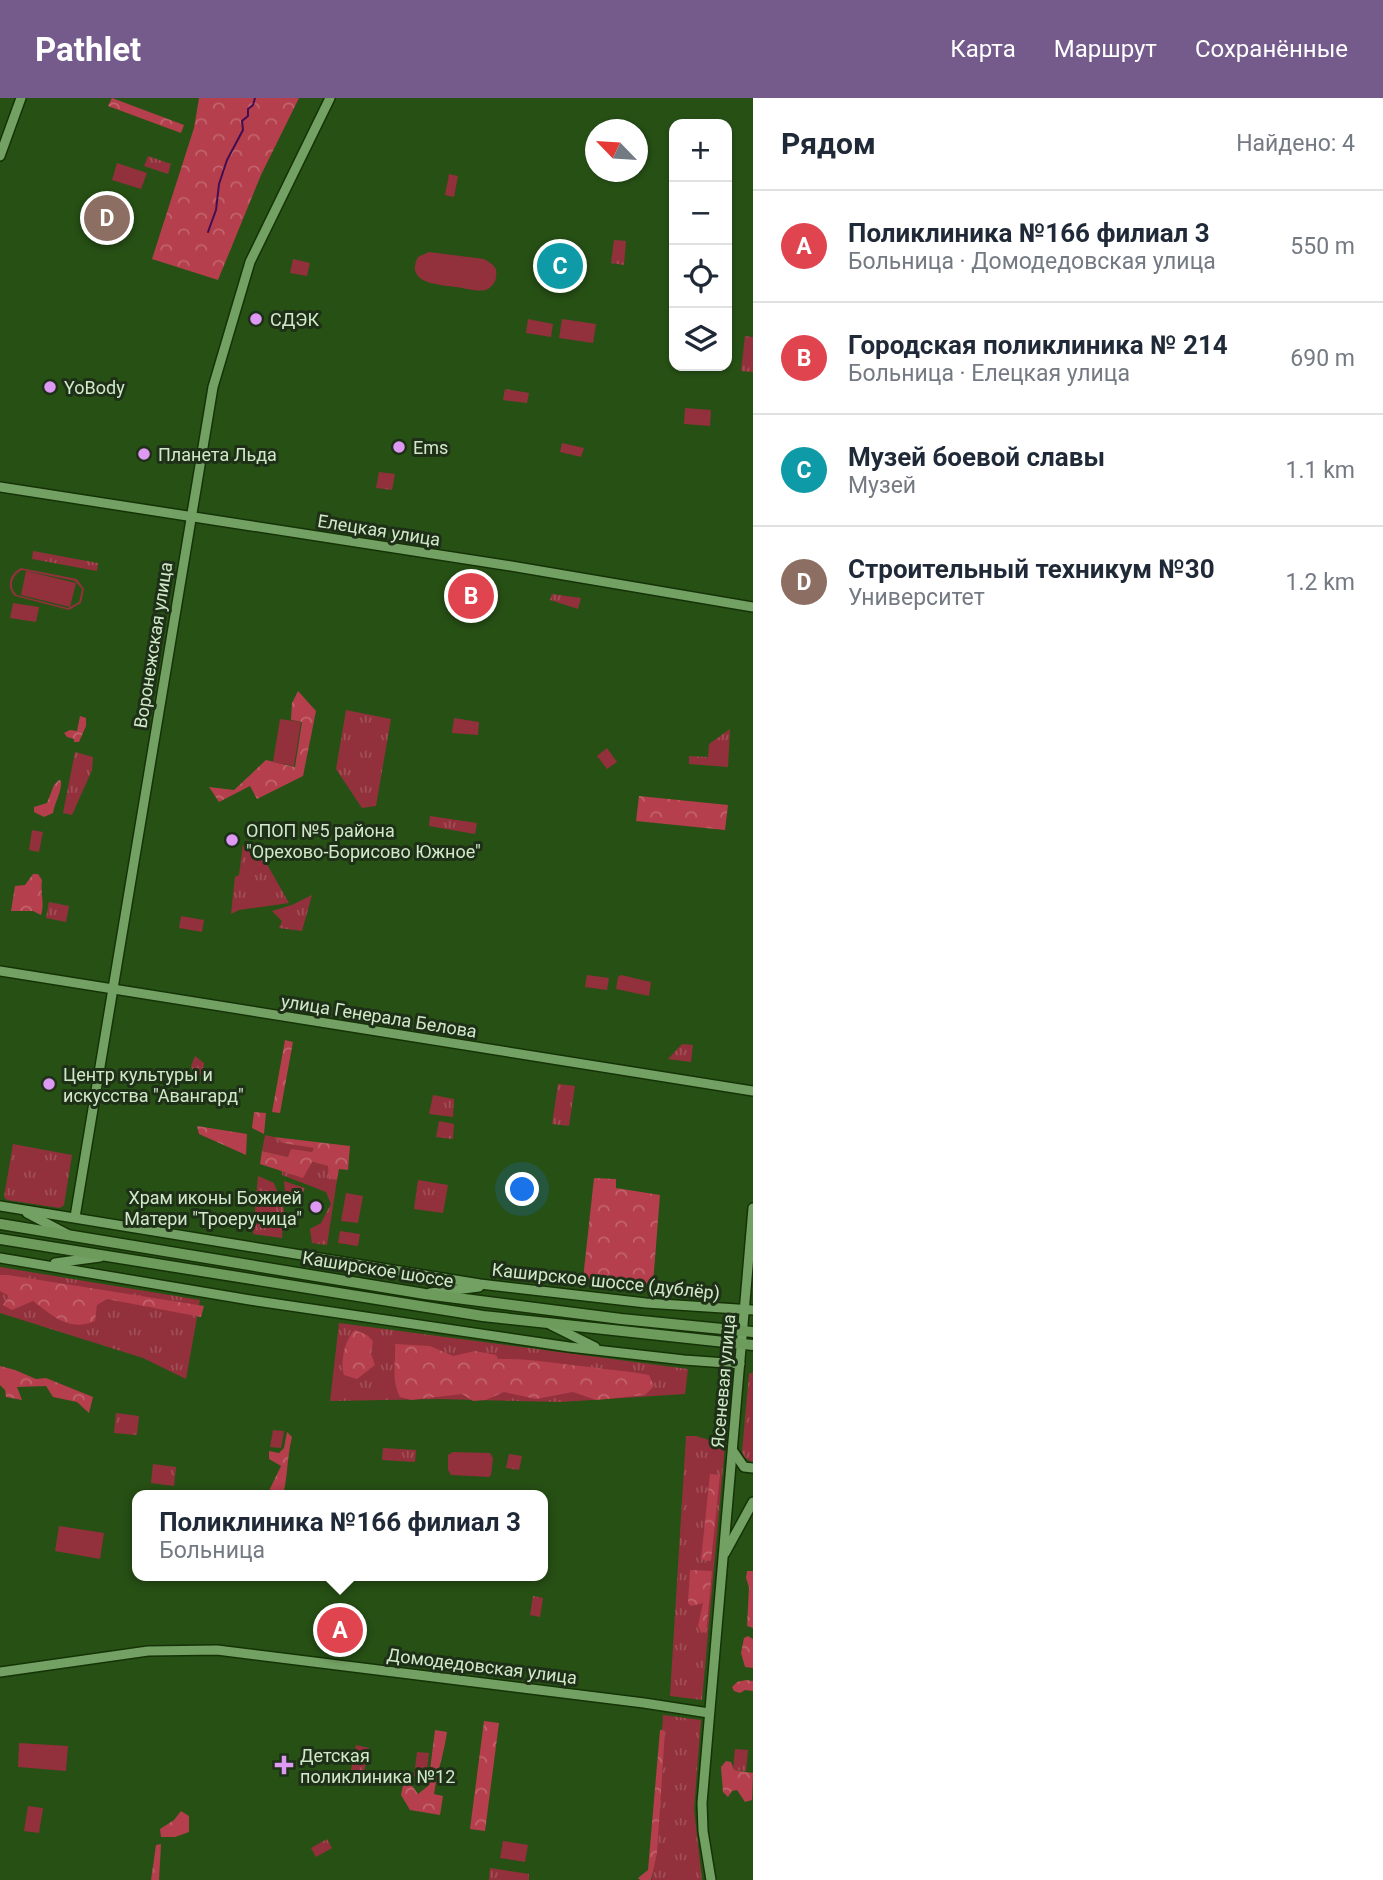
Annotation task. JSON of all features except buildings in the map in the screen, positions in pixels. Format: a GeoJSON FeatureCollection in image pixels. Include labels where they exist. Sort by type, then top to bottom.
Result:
{"type":"FeatureCollection","features":[{"type":"Feature","properties":{"kind":"main road","name":"Каширское шоссе"},"geometry":{"type":"LineString","coordinates":[[0,1224],[425,1294],[621,1319],[748,1331]]}},
{"type":"Feature","properties":{"kind":"main road","name":"Каширское шоссе"},"geometry":{"type":"LineString","coordinates":[[0,1239],[547,1324],[748,1344]]}},
{"type":"Feature","properties":{"kind":"street"},"geometry":{"type":"LineString","coordinates":[[0,156],[21,98]]}},
{"type":"Feature","properties":{"kind":"street","name":"Воронежская улица"},"geometry":{"type":"LineString","coordinates":[[75,1217],[213,387],[244,277],[298,159],[330,98]]}},
{"type":"Feature","properties":{"kind":"street","name":"Елецкая улица"},"geometry":{"type":"LineString","coordinates":[[0,487],[511,566],[753,607]]}},
{"type":"Feature","properties":{"kind":"street","name":"улица Генерала Белова"},"geometry":{"type":"LineString","coordinates":[[0,971],[753,1091]]}},
{"type":"Feature","properties":{"kind":"street","name":"Каширское шоссе (дублёр)"},"geometry":{"type":"LineString","coordinates":[[0,1206],[491,1285],[653,1303],[749,1310]]}},
{"type":"Feature","properties":{"kind":"street"},"geometry":{"type":"LineString","coordinates":[[17,1208],[68,1235]]}},
{"type":"Feature","properties":{"kind":"street","name":"Ясеневая улица"},"geometry":{"type":"LineString","coordinates":[[711,1880],[703,1831],[702,1803],[740,1364],[748,1344],[753,1208]]}},
{"type":"Feature","properties":{"kind":"street"},"geometry":{"type":"LineString","coordinates":[[39,1264],[107,1257]]}},
{"type":"Feature","properties":{"kind":"street"},"geometry":{"type":"LineString","coordinates":[[0,1258],[250,1300],[600,1350],[740,1364]]}},
{"type":"Feature","properties":{"kind":"street"},"geometry":{"type":"LineString","coordinates":[[425,1294],[491,1285]]}},
{"type":"Feature","properties":{"kind":"street"},"geometry":{"type":"LineString","coordinates":[[547,1324],[569,1332],[600,1350]]}},
{"type":"Feature","properties":{"kind":"street"},"geometry":{"type":"LineString","coordinates":[[733,1449],[744,1467],[753,1468]]}},
{"type":"Feature","properties":{"kind":"street","name":"Ясеневая улица"},"geometry":{"type":"LineString","coordinates":[[722,1558],[753,1502]]}},
{"type":"Feature","properties":{"kind":"street","name":"Домодедовская улица"},"geometry":{"type":"LineString","coordinates":[[0,1672],[148,1651],[217,1650],[709,1713]]}},
{"type":"Feature","properties":{"kind":"green space"},"geometry":{"type":"Polygon","coordinates":[[[112,98],[184,125],[181,133],[108,106],[112,98]]]}},
{"type":"Feature","properties":{"kind":"green space"},"geometry":{"type":"Polygon","coordinates":[[[199,98],[299,98],[261,175],[218,280],[152,259],[194,128],[199,98]]]}},
{"type":"Feature","properties":{"kind":"green space"},"geometry":{"type":"Polygon","coordinates":[[[148,156],[171,164],[168,174],[144,166],[148,156]]]}},
{"type":"Feature","properties":{"kind":"green space"},"geometry":{"type":"Polygon","coordinates":[[[117,163],[147,173],[141,189],[112,180],[117,163]]]}},
{"type":"Feature","properties":{"kind":"green space"},"geometry":{"type":"Polygon","coordinates":[[[449,174],[458,176],[454,197],[445,195],[449,174]]]}},
{"type":"Feature","properties":{"kind":"green space"},"geometry":{"type":"Polygon","coordinates":[[[614,240],[626,241],[624,265],[611,263],[614,240]]]}},
{"type":"Feature","properties":{"kind":"green space"},"geometry":{"type":"Polygon","coordinates":[[[429,252],[484,259],[496,269],[494,283],[488,289],[480,291],[425,281],[419,277],[415,266],[418,257],[429,252]]]}},
{"type":"Feature","properties":{"kind":"green space"},"geometry":{"type":"Polygon","coordinates":[[[293,259],[310,263],[307,276],[290,273],[293,259]]]}},
{"type":"Feature","properties":{"kind":"green space"},"geometry":{"type":"Polygon","coordinates":[[[528,319],[553,324],[551,337],[526,333],[528,319]]]}},
{"type":"Feature","properties":{"kind":"green space"},"geometry":{"type":"Polygon","coordinates":[[[562,319],[596,324],[593,343],[559,338],[562,319]]]}},
{"type":"Feature","properties":{"kind":"green space"},"geometry":{"type":"Polygon","coordinates":[[[745,336],[753,337],[753,372],[741,371],[745,336]]]}},
{"type":"Feature","properties":{"kind":"green space"},"geometry":{"type":"Polygon","coordinates":[[[505,389],[529,393],[527,403],[503,400],[505,389]]]}},
{"type":"Feature","properties":{"kind":"green space"},"geometry":{"type":"Polygon","coordinates":[[[685,408],[711,410],[710,426],[684,424],[685,408]]]}},
{"type":"Feature","properties":{"kind":"green space"},"geometry":{"type":"Polygon","coordinates":[[[562,443],[584,448],[581,457],[560,452],[562,443]]]}},
{"type":"Feature","properties":{"kind":"green space"},"geometry":{"type":"Polygon","coordinates":[[[379,472],[395,474],[392,490],[376,488],[379,472]]]}},
{"type":"Feature","properties":{"kind":"green space"},"geometry":{"type":"Polygon","coordinates":[[[33,551],[98,563],[97,571],[32,559],[33,551]]]}},
{"type":"Feature","properties":{"kind":"green space"},"geometry":{"type":"Polygon","coordinates":[[[21,568],[77,579],[84,589],[81,603],[69,610],[15,596],[10,585],[11,577],[21,568]],[[22,570],[12,581],[12,585],[17,595],[68,608],[79,602],[82,589],[75,581],[22,570]]]}},
{"type":"Feature","properties":{"kind":"green space"},"geometry":{"type":"Polygon","coordinates":[[[26,571],[76,583],[70,607],[21,595],[26,571]]]}},
{"type":"Feature","properties":{"kind":"green space"},"geometry":{"type":"Polygon","coordinates":[[[552,594],[581,598],[578,609],[550,600],[552,594]]]}},
{"type":"Feature","properties":{"kind":"green space"},"geometry":{"type":"Polygon","coordinates":[[[13,603],[39,607],[36,622],[10,618],[13,603]]]}},
{"type":"Feature","properties":{"kind":"green space"},"geometry":{"type":"Polygon","coordinates":[[[298,691],[316,711],[303,776],[257,799],[250,786],[219,802],[209,787],[234,790],[266,760],[295,767],[302,722],[291,720],[292,703],[298,691]]]}},
{"type":"Feature","properties":{"kind":"green space"},"geometry":{"type":"Polygon","coordinates":[[[346,710],[391,719],[376,806],[362,808],[336,769],[346,710]]]}},
{"type":"Feature","properties":{"kind":"green space"},"geometry":{"type":"Polygon","coordinates":[[[80,716],[86,718],[86,726],[79,742],[74,742],[74,739],[64,733],[77,731],[80,716]]]}},
{"type":"Feature","properties":{"kind":"green space"},"geometry":{"type":"Polygon","coordinates":[[[454,718],[479,722],[478,735],[452,733],[454,718]]]}},
{"type":"Feature","properties":{"kind":"green space"},"geometry":{"type":"Polygon","coordinates":[[[280,719],[301,722],[294,766],[273,762],[280,719]]]}},
{"type":"Feature","properties":{"kind":"green space"},"geometry":{"type":"Polygon","coordinates":[[[730,729],[728,767],[689,764],[689,756],[708,757],[709,744],[730,729]]]}},
{"type":"Feature","properties":{"kind":"green space"},"geometry":{"type":"Polygon","coordinates":[[[607,748],[617,762],[607,769],[597,756],[607,748]]]}},
{"type":"Feature","properties":{"kind":"green space"},"geometry":{"type":"Polygon","coordinates":[[[75,752],[93,757],[92,770],[72,815],[63,813],[75,752]]]}},
{"type":"Feature","properties":{"kind":"green space"},"geometry":{"type":"Polygon","coordinates":[[[59,780],[60,789],[53,813],[44,817],[34,812],[34,807],[47,803],[54,785],[59,780]]]}},
{"type":"Feature","properties":{"kind":"green space"},"geometry":{"type":"Polygon","coordinates":[[[639,796],[728,805],[725,830],[636,821],[639,796]]]}},
{"type":"Feature","properties":{"kind":"green space"},"geometry":{"type":"Polygon","coordinates":[[[430,816],[477,823],[475,834],[429,826],[430,816]]]}},
{"type":"Feature","properties":{"kind":"green space"},"geometry":{"type":"Polygon","coordinates":[[[32,830],[43,832],[39,852],[29,850],[32,830]]]}},
{"type":"Feature","properties":{"kind":"green space"},"geometry":{"type":"Polygon","coordinates":[[[243,845],[264,859],[289,903],[239,910],[231,914],[235,877],[239,875],[243,845]]]}},
{"type":"Feature","properties":{"kind":"green space"},"geometry":{"type":"Polygon","coordinates":[[[33,874],[38,874],[42,880],[41,915],[33,911],[11,911],[15,886],[25,885],[33,874]]]}},
{"type":"Feature","properties":{"kind":"green space"},"geometry":{"type":"Polygon","coordinates":[[[312,895],[302,931],[279,928],[282,921],[272,911],[312,895]]]}},
{"type":"Feature","properties":{"kind":"green space"},"geometry":{"type":"Polygon","coordinates":[[[49,902],[69,906],[66,922],[46,918],[49,902]]]}},
{"type":"Feature","properties":{"kind":"green space"},"geometry":{"type":"Polygon","coordinates":[[[181,916],[204,920],[202,932],[179,928],[181,916]]]}},
{"type":"Feature","properties":{"kind":"green space"},"geometry":{"type":"Polygon","coordinates":[[[587,975],[609,978],[607,990],[585,987],[587,975]]]}},
{"type":"Feature","properties":{"kind":"green space"},"geometry":{"type":"Polygon","coordinates":[[[621,975],[651,982],[649,996],[616,989],[618,977],[621,975]]]}},
{"type":"Feature","properties":{"kind":"green space"},"geometry":{"type":"Polygon","coordinates":[[[285,1040],[293,1042],[280,1113],[272,1112],[285,1040]]]}},
{"type":"Feature","properties":{"kind":"green space"},"geometry":{"type":"Polygon","coordinates":[[[682,1044],[693,1045],[691,1062],[668,1059],[682,1044]]]}},
{"type":"Feature","properties":{"kind":"green space"},"geometry":{"type":"Polygon","coordinates":[[[195,1056],[204,1063],[203,1076],[193,1072],[191,1066],[195,1056]]]}},
{"type":"Feature","properties":{"kind":"green space"},"geometry":{"type":"Polygon","coordinates":[[[558,1084],[575,1086],[569,1126],[552,1124],[558,1084]]]}},
{"type":"Feature","properties":{"kind":"green space"},"geometry":{"type":"Polygon","coordinates":[[[433,1095],[454,1099],[453,1117],[429,1114],[433,1095]]]}},
{"type":"Feature","properties":{"kind":"green space"},"geometry":{"type":"Polygon","coordinates":[[[254,1112],[266,1113],[264,1134],[252,1128],[254,1112]]]}},
{"type":"Feature","properties":{"kind":"green space"},"geometry":{"type":"Polygon","coordinates":[[[439,1121],[454,1124],[453,1139],[436,1137],[439,1121]]]}},
{"type":"Feature","properties":{"kind":"green space"},"geometry":{"type":"Polygon","coordinates":[[[197,1126],[247,1134],[246,1155],[199,1134],[197,1126]]]}},
{"type":"Feature","properties":{"kind":"green space"},"geometry":{"type":"Polygon","coordinates":[[[265,1135],[283,1143],[315,1147],[312,1152],[288,1157],[262,1151],[265,1135]]]}},
{"type":"Feature","properties":{"kind":"green space"},"geometry":{"type":"Polygon","coordinates":[[[274,1137],[350,1146],[348,1170],[339,1169],[337,1180],[329,1179],[328,1166],[312,1162],[303,1178],[260,1164],[262,1151],[288,1157],[291,1149],[312,1152],[314,1148],[283,1143],[274,1137]]]}},
{"type":"Feature","properties":{"kind":"green space"},"geometry":{"type":"Polygon","coordinates":[[[13,1144],[72,1155],[64,1205],[60,1208],[7,1200],[4,1197],[13,1144]]]}},
{"type":"Feature","properties":{"kind":"green space"},"geometry":{"type":"Polygon","coordinates":[[[311,1162],[329,1166],[329,1179],[337,1180],[327,1245],[312,1243],[310,1229],[321,1223],[331,1204],[326,1192],[282,1175],[282,1171],[303,1177],[311,1162]]]}},
{"type":"Feature","properties":{"kind":"green space"},"geometry":{"type":"Polygon","coordinates":[[[258,1176],[274,1183],[284,1210],[282,1238],[253,1234],[258,1176]]]}},
{"type":"Feature","properties":{"kind":"green space"},"geometry":{"type":"Polygon","coordinates":[[[594,1178],[616,1179],[616,1188],[660,1195],[653,1284],[583,1279],[594,1178]]]}},
{"type":"Feature","properties":{"kind":"green space"},"geometry":{"type":"Polygon","coordinates":[[[418,1180],[448,1185],[443,1213],[414,1209],[418,1180]]]}},
{"type":"Feature","properties":{"kind":"green space"},"geometry":{"type":"Polygon","coordinates":[[[284,1181],[305,1188],[298,1203],[285,1193],[284,1181]]]}},
{"type":"Feature","properties":{"kind":"green space"},"geometry":{"type":"Polygon","coordinates":[[[346,1193],[363,1196],[358,1223],[341,1221],[346,1193]]]}},
{"type":"Feature","properties":{"kind":"green space"},"geometry":{"type":"Polygon","coordinates":[[[340,1231],[360,1234],[358,1246],[338,1243],[340,1231]]]}},
{"type":"Feature","properties":{"kind":"green space"},"geometry":{"type":"Polygon","coordinates":[[[0,1267],[200,1300],[186,1379],[143,1358],[0,1313],[0,1267]]]}},
{"type":"Feature","properties":{"kind":"green space"},"geometry":{"type":"Polygon","coordinates":[[[0,1275],[204,1306],[201,1317],[107,1299],[97,1305],[95,1321],[77,1325],[62,1321],[33,1301],[12,1310],[3,1305],[9,1296],[0,1291],[0,1275]]]}},
{"type":"Feature","properties":{"kind":"green space"},"geometry":{"type":"Polygon","coordinates":[[[339,1323],[688,1369],[685,1394],[561,1402],[438,1399],[330,1401],[339,1323]]]}},
{"type":"Feature","properties":{"kind":"green space"},"geometry":{"type":"Polygon","coordinates":[[[355,1330],[373,1341],[371,1354],[375,1365],[357,1379],[344,1375],[343,1363],[346,1345],[355,1330]]]}},
{"type":"Feature","properties":{"kind":"green space"},"geometry":{"type":"Polygon","coordinates":[[[395,1344],[430,1346],[453,1356],[475,1351],[496,1355],[498,1359],[533,1360],[649,1375],[654,1386],[645,1395],[596,1400],[573,1392],[536,1399],[504,1392],[486,1400],[473,1401],[462,1394],[411,1400],[400,1397],[397,1391],[395,1344]]]}},
{"type":"Feature","properties":{"kind":"green space"},"geometry":{"type":"Polygon","coordinates":[[[0,1366],[36,1379],[46,1378],[93,1397],[89,1413],[77,1402],[53,1397],[46,1386],[17,1387],[22,1400],[6,1397],[5,1390],[0,1385],[0,1366]]]}},
{"type":"Feature","properties":{"kind":"green space"},"geometry":{"type":"Polygon","coordinates":[[[753,1372],[752,1462],[745,1458],[742,1452],[749,1374],[753,1372]]]}},
{"type":"Feature","properties":{"kind":"green space"},"geometry":{"type":"Polygon","coordinates":[[[116,1413],[139,1416],[137,1435],[114,1433],[116,1413]]]}},
{"type":"Feature","properties":{"kind":"green space"},"geometry":{"type":"Polygon","coordinates":[[[273,1430],[284,1431],[281,1448],[270,1447],[273,1430]]]}},
{"type":"Feature","properties":{"kind":"green space"},"geometry":{"type":"Polygon","coordinates":[[[287,1432],[292,1437],[284,1490],[269,1490],[281,1466],[269,1459],[269,1451],[279,1453],[284,1448],[287,1432]]]}},
{"type":"Feature","properties":{"kind":"green space"},"geometry":{"type":"Polygon","coordinates":[[[686,1436],[696,1436],[725,1445],[702,1700],[670,1696],[686,1436]]]}},
{"type":"Feature","properties":{"kind":"green space"},"geometry":{"type":"Polygon","coordinates":[[[383,1448],[416,1450],[415,1462],[382,1460],[383,1448]]]}},
{"type":"Feature","properties":{"kind":"green space"},"geometry":{"type":"Polygon","coordinates":[[[453,1452],[490,1453],[493,1458],[491,1475],[451,1475],[448,1470],[448,1455],[453,1452]]]}},
{"type":"Feature","properties":{"kind":"green space"},"geometry":{"type":"Polygon","coordinates":[[[509,1454],[522,1456],[519,1470],[506,1468],[509,1454]]]}},
{"type":"Feature","properties":{"kind":"green space"},"geometry":{"type":"Polygon","coordinates":[[[153,1464],[176,1467],[174,1486],[151,1483],[153,1464]]]}},
{"type":"Feature","properties":{"kind":"green space"},"geometry":{"type":"Polygon","coordinates":[[[710,1474],[720,1475],[711,1561],[701,1560],[710,1474]]]}},
{"type":"Feature","properties":{"kind":"green space"},"geometry":{"type":"Polygon","coordinates":[[[59,1526],[104,1533],[100,1559],[55,1551],[59,1526]]]}},
{"type":"Feature","properties":{"kind":"green space"},"geometry":{"type":"Polygon","coordinates":[[[690,1570],[712,1571],[705,1632],[701,1632],[698,1626],[703,1603],[691,1606],[688,1603],[690,1570]]]}},
{"type":"Feature","properties":{"kind":"green space"},"geometry":{"type":"Polygon","coordinates":[[[747,1571],[753,1571],[753,1628],[747,1626],[747,1571]]]}},
{"type":"Feature","properties":{"kind":"green space"},"geometry":{"type":"Polygon","coordinates":[[[533,1596],[543,1598],[540,1617],[530,1615],[533,1596]]]}},
{"type":"Feature","properties":{"kind":"green space"},"geometry":{"type":"Polygon","coordinates":[[[748,1636],[753,1639],[753,1668],[745,1667],[741,1653],[744,1638],[748,1636]]]}},
{"type":"Feature","properties":{"kind":"green space"},"geometry":{"type":"Polygon","coordinates":[[[753,1681],[753,1691],[734,1691],[732,1687],[737,1682],[753,1681]]]}},
{"type":"Feature","properties":{"kind":"green space"},"geometry":{"type":"Polygon","coordinates":[[[663,1715],[701,1720],[694,1809],[702,1880],[652,1880],[663,1715]]]}},
{"type":"Feature","properties":{"kind":"green space"},"geometry":{"type":"Polygon","coordinates":[[[484,1721],[499,1723],[485,1831],[470,1829],[484,1721]]]}},
{"type":"Feature","properties":{"kind":"green space"},"geometry":{"type":"Polygon","coordinates":[[[435,1730],[447,1732],[434,1794],[443,1796],[440,1815],[410,1810],[401,1795],[405,1776],[418,1794],[428,1786],[435,1730]]]}},
{"type":"Feature","properties":{"kind":"green space"},"geometry":{"type":"Polygon","coordinates":[[[660,1730],[665,1731],[657,1853],[651,1880],[640,1880],[638,1878],[648,1870],[660,1730]]]}},
{"type":"Feature","properties":{"kind":"green space"},"geometry":{"type":"Polygon","coordinates":[[[19,1743],[68,1746],[66,1771],[18,1767],[19,1743]]]}},
{"type":"Feature","properties":{"kind":"green space"},"geometry":{"type":"Polygon","coordinates":[[[356,1745],[369,1748],[364,1772],[351,1770],[356,1745]]]}},
{"type":"Feature","properties":{"kind":"green space"},"geometry":{"type":"Polygon","coordinates":[[[735,1749],[748,1750],[746,1771],[733,1770],[735,1749]]]}},
{"type":"Feature","properties":{"kind":"green space"},"geometry":{"type":"Polygon","coordinates":[[[417,1752],[429,1753],[426,1778],[414,1776],[417,1752]]]}},
{"type":"Feature","properties":{"kind":"green space"},"geometry":{"type":"Polygon","coordinates":[[[726,1761],[731,1762],[734,1770],[753,1773],[752,1800],[745,1802],[737,1790],[732,1791],[728,1797],[723,1792],[721,1767],[726,1761]]]}},
{"type":"Feature","properties":{"kind":"green space"},"geometry":{"type":"Polygon","coordinates":[[[28,1806],[43,1808],[39,1833],[24,1831],[28,1806]]]}},
{"type":"Feature","properties":{"kind":"green space"},"geometry":{"type":"Polygon","coordinates":[[[181,1811],[189,1816],[189,1832],[175,1837],[161,1837],[160,1829],[174,1820],[181,1811]]]}},
{"type":"Feature","properties":{"kind":"green space"},"geometry":{"type":"Polygon","coordinates":[[[327,1839],[332,1848],[316,1857],[311,1848],[327,1839]]]}},
{"type":"Feature","properties":{"kind":"green space"},"geometry":{"type":"Polygon","coordinates":[[[503,1841],[528,1845],[525,1862],[500,1858],[503,1841]]]}},
{"type":"Feature","properties":{"kind":"green space"},"geometry":{"type":"Polygon","coordinates":[[[161,1844],[159,1880],[151,1880],[156,1845],[161,1844]]]}},
{"type":"Feature","properties":{"kind":"green space"},"geometry":{"type":"Polygon","coordinates":[[[490,1868],[529,1874],[529,1880],[489,1880],[490,1868]]]}},
{"type":"Feature","properties":{"kind":"waterway"},"geometry":{"type":"LineString","coordinates":[[208,232],[216,210],[219,184],[227,160],[243,130],[242,121],[248,116],[248,109],[255,98]]}},
{"type":"Feature","properties":{"kind":"place","name":"Строительный техникум №30"},"geometry":{"type":"Point","coordinates":[107,218]}},
{"type":"Feature","properties":{"kind":"place","name":"Музей боевой славы"},"geometry":{"type":"Point","coordinates":[560,266]}},
{"type":"Feature","properties":{"kind":"place","name":"СДЭК"},"geometry":{"type":"Point","coordinates":[256,319]}},
{"type":"Feature","properties":{"kind":"place","name":"YoBody"},"geometry":{"type":"Point","coordinates":[50,387]}},
{"type":"Feature","properties":{"kind":"place","name":"Ems"},"geometry":{"type":"Point","coordinates":[399,447]}},
{"type":"Feature","properties":{"kind":"place","name":"Планета Льда"},"geometry":{"type":"Point","coordinates":[144,454]}},
{"type":"Feature","properties":{"kind":"place","name":"Городская поликлиника № 214"},"geometry":{"type":"Point","coordinates":[471,596]}},
{"type":"Feature","properties":{"kind":"place","name":"ОПОП №5 района \"Орехово-Борисово Южное\""},"geometry":{"type":"Point","coordinates":[232,840]}},
{"type":"Feature","properties":{"kind":"place","name":"Центр культуры и искусства \"Авангард\""},"geometry":{"type":"Point","coordinates":[49,1084]}},
{"type":"Feature","properties":{"kind":"place","name":"Храм иконы Божией Матери \"Троeручица\""},"geometry":{"type":"Point","coordinates":[316,1207]}},
{"type":"Feature","properties":{"kind":"place","name":"Поликлиника №166 филиал 3"},"geometry":{"type":"Point","coordinates":[340,1630]}},
{"type":"Feature","properties":{"kind":"place","name":"Детская поликлиника №12"},"geometry":{"type":"Point","coordinates":[284,1765]}}]}
